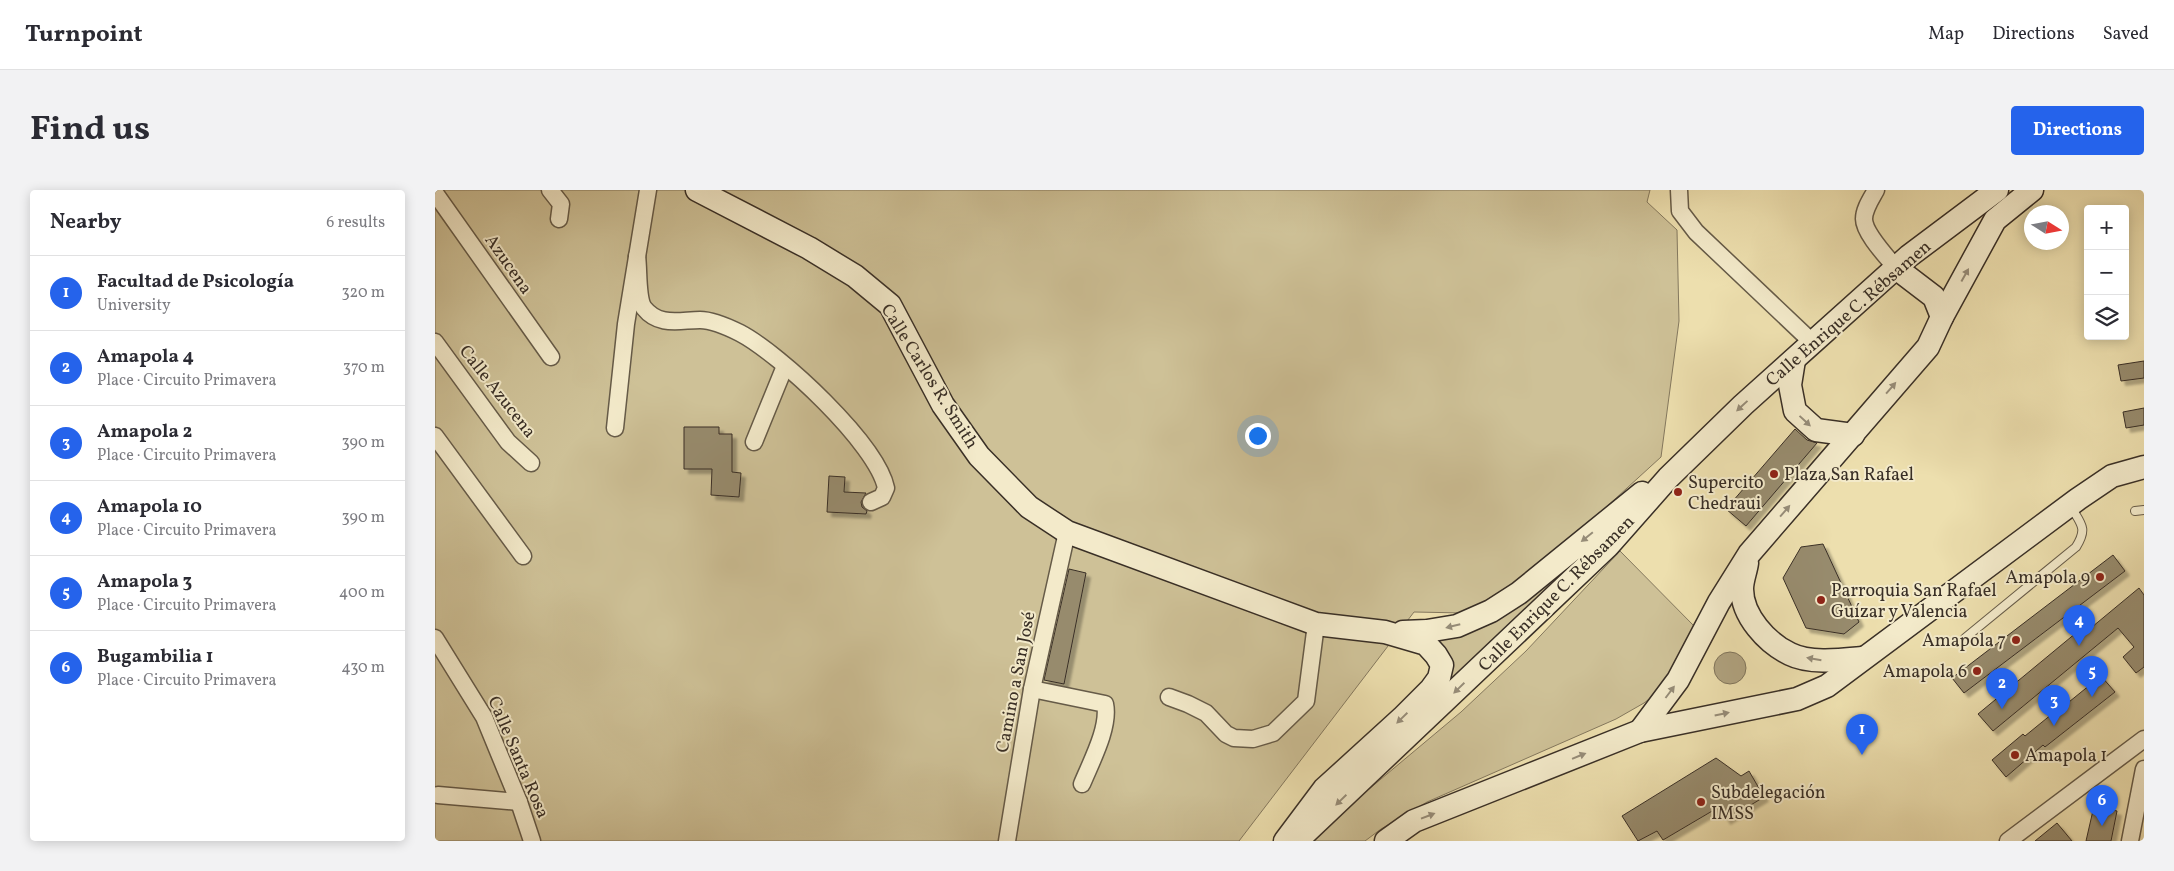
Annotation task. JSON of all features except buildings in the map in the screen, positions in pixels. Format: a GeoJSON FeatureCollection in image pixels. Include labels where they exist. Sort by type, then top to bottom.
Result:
{"type":"FeatureCollection","features":[{"type":"Feature","properties":{"kind":"street"},"geometry":{"type":"LineString","coordinates":[[550,190],[561,204],[559,218]]}},
{"type":"Feature","properties":{"kind":"street"},"geometry":{"type":"LineString","coordinates":[[615,428],[626,324],[648,190]]}},
{"type":"Feature","properties":{"kind":"street","name":"Calle Carlos R. Smith"},"geometry":{"type":"LineString","coordinates":[[697,190],[809,248],[855,276],[891,305],[943,405],[979,456],[1029,507],[1067,532],[1316,624],[1385,632],[1427,631],[1457,626],[1491,611],[1519,593],[1638,495],[1668,478]]}},
{"type":"Feature","properties":{"kind":"street"},"geometry":{"type":"LineString","coordinates":[[1679,190],[1680,211],[1696,232],[1813,343]]}},
{"type":"Feature","properties":{"kind":"street"},"geometry":{"type":"LineString","coordinates":[[1876,190],[1866,209],[1864,220],[1866,229],[1896,268],[1934,297],[1941,317]]}},
{"type":"Feature","properties":{"kind":"street","name":"Calle Enrique C. Rébsamen"},"geometry":{"type":"LineString","coordinates":[[1297,841],[1608,546],[1668,478],[1743,405],[1909,256],[1997,190]]}},
{"type":"Feature","properties":{"kind":"street"},"geometry":{"type":"LineString","coordinates":[[1640,731],[1679,680],[1719,602],[1766,529],[1853,435],[1927,347],[1941,317],[1995,220],[2033,190]]}},
{"type":"Feature","properties":{"kind":"street","name":"Azucena"},"geometry":{"type":"LineString","coordinates":[[435,193],[551,357]]}},
{"type":"Feature","properties":{"kind":"street"},"geometry":{"type":"LineString","coordinates":[[637,256],[640,273],[639,298],[644,308],[655,317],[663,322],[703,320],[740,333],[785,366],[850,427],[884,476],[886,488],[882,497],[871,502]]}},
{"type":"Feature","properties":{"kind":"street","name":"Calle Azucena"},"geometry":{"type":"LineString","coordinates":[[435,342],[508,442],[531,463]]}},
{"type":"Feature","properties":{"kind":"street"},"geometry":{"type":"LineString","coordinates":[[1794,360],[1789,385],[1795,411],[1816,430],[1853,435]]}},
{"type":"Feature","properties":{"kind":"street"},"geometry":{"type":"LineString","coordinates":[[755,442],[785,366]]}},
{"type":"Feature","properties":{"kind":"street"},"geometry":{"type":"LineString","coordinates":[[435,436],[523,556]]}},
{"type":"Feature","properties":{"kind":"street"},"geometry":{"type":"LineString","coordinates":[[1386,841],[1414,821],[1640,731],[1797,699],[1827,686],[2069,505],[2113,476],[2144,467]]}},
{"type":"Feature","properties":{"kind":"street","name":"Camino a San José"},"geometry":{"type":"LineString","coordinates":[[1007,841],[1032,689],[1067,532]]}},
{"type":"Feature","properties":{"kind":"street"},"geometry":{"type":"LineString","coordinates":[[1749,554],[1742,589],[1745,604],[1751,618],[1767,638],[1791,655],[1823,661],[1862,658]]}},
{"type":"Feature","properties":{"kind":"street"},"geometry":{"type":"LineString","coordinates":[[1169,697],[1206,713],[1226,734],[1234,738],[1253,739],[1273,733],[1306,701],[1316,624]]}},
{"type":"Feature","properties":{"kind":"street","name":"Calle Carlos R. Smith"},"geometry":{"type":"LineString","coordinates":[[1285,841],[1324,789],[1402,718],[1439,678],[1441,666],[1436,655],[1426,644],[1385,632]]}},
{"type":"Feature","properties":{"kind":"street","name":"Calle Santa Rosa"},"geometry":{"type":"LineString","coordinates":[[435,638],[484,717],[519,802],[532,841]]}},
{"type":"Feature","properties":{"kind":"street"},"geometry":{"type":"LineString","coordinates":[[1032,689],[1105,704],[1107,713],[1100,739],[1082,784]]}},
{"type":"Feature","properties":{"kind":"street"},"geometry":{"type":"LineString","coordinates":[[2008,841],[2139,742],[2144,768],[2130,841]]}},
{"type":"Feature","properties":{"kind":"street"},"geometry":{"type":"LineString","coordinates":[[438,795],[519,802]]}},
{"type":"Feature","properties":{"kind":"lane"},"geometry":{"type":"LineString","coordinates":[[1965,638],[2076,547],[2084,536],[2084,529],[2069,505]]}},
{"type":"Feature","properties":{"kind":"lane"},"geometry":{"type":"LineString","coordinates":[[2135,511],[2144,510]]}},
{"type":"Feature","properties":{"kind":"shaded area"},"geometry":{"type":"Polygon","coordinates":[[[435,190],[1650,190],[1647,202],[1677,230],[1679,321],[1661,457],[1535,572],[1464,613],[1414,612],[1239,841],[435,841],[435,190]]]}},
{"type":"Feature","properties":{"kind":"shaded area"},"geometry":{"type":"Polygon","coordinates":[[[1593,545],[1427,704],[1432,638],[1593,545]]]}},
{"type":"Feature","properties":{"kind":"shaded area"},"geometry":{"type":"Polygon","coordinates":[[[1620,551],[1695,627],[1662,689],[1644,703],[1616,719],[1427,802],[1381,829],[1365,841],[1307,841],[1461,712],[1526,651],[1620,551]]]}},
{"type":"Feature","properties":{"kind":"shaded area"},"geometry":{"type":"Polygon","coordinates":[[[1730,652],[1736,653],[1741,657],[1745,662],[1745,674],[1741,679],[1736,683],[1730,684],[1724,683],[1719,679],[1715,674],[1714,668],[1715,662],[1719,657],[1724,653],[1730,652]]]}},
{"type":"Feature","properties":{"kind":"place","name":"Plaza San Rafael"},"geometry":{"type":"Point","coordinates":[1774,474]}},
{"type":"Feature","properties":{"kind":"place","name":"Supercito Chedraui"},"geometry":{"type":"Point","coordinates":[1678,492]}},
{"type":"Feature","properties":{"kind":"place","name":"Amapola 9"},"geometry":{"type":"Point","coordinates":[2100,577]}},
{"type":"Feature","properties":{"kind":"place","name":"Parroquia San Rafael Guízar y Valencia"},"geometry":{"type":"Point","coordinates":[1821,600]}},
{"type":"Feature","properties":{"kind":"place","name":"Amapola 7"},"geometry":{"type":"Point","coordinates":[2016,640]}},
{"type":"Feature","properties":{"kind":"place","name":"Amapola 10"},"geometry":{"type":"Point","coordinates":[2079,646]}},
{"type":"Feature","properties":{"kind":"place","name":"Amapola 6"},"geometry":{"type":"Point","coordinates":[1977,671]}},
{"type":"Feature","properties":{"kind":"place","name":"Amapola 3"},"geometry":{"type":"Point","coordinates":[2092,697]}},
{"type":"Feature","properties":{"kind":"place","name":"Amapola 4"},"geometry":{"type":"Point","coordinates":[2002,709]}},
{"type":"Feature","properties":{"kind":"place","name":"Amapola 2"},"geometry":{"type":"Point","coordinates":[2054,726]}},
{"type":"Feature","properties":{"kind":"place","name":"Facultad de Psicología"},"geometry":{"type":"Point","coordinates":[1862,755]}},
{"type":"Feature","properties":{"kind":"place","name":"Amapola 1"},"geometry":{"type":"Point","coordinates":[2015,755]}},
{"type":"Feature","properties":{"kind":"place","name":"Subdelegación IMSS"},"geometry":{"type":"Point","coordinates":[1701,802]}},
{"type":"Feature","properties":{"kind":"place","name":"Bugambilia 1"},"geometry":{"type":"Point","coordinates":[2102,826]}}]}
